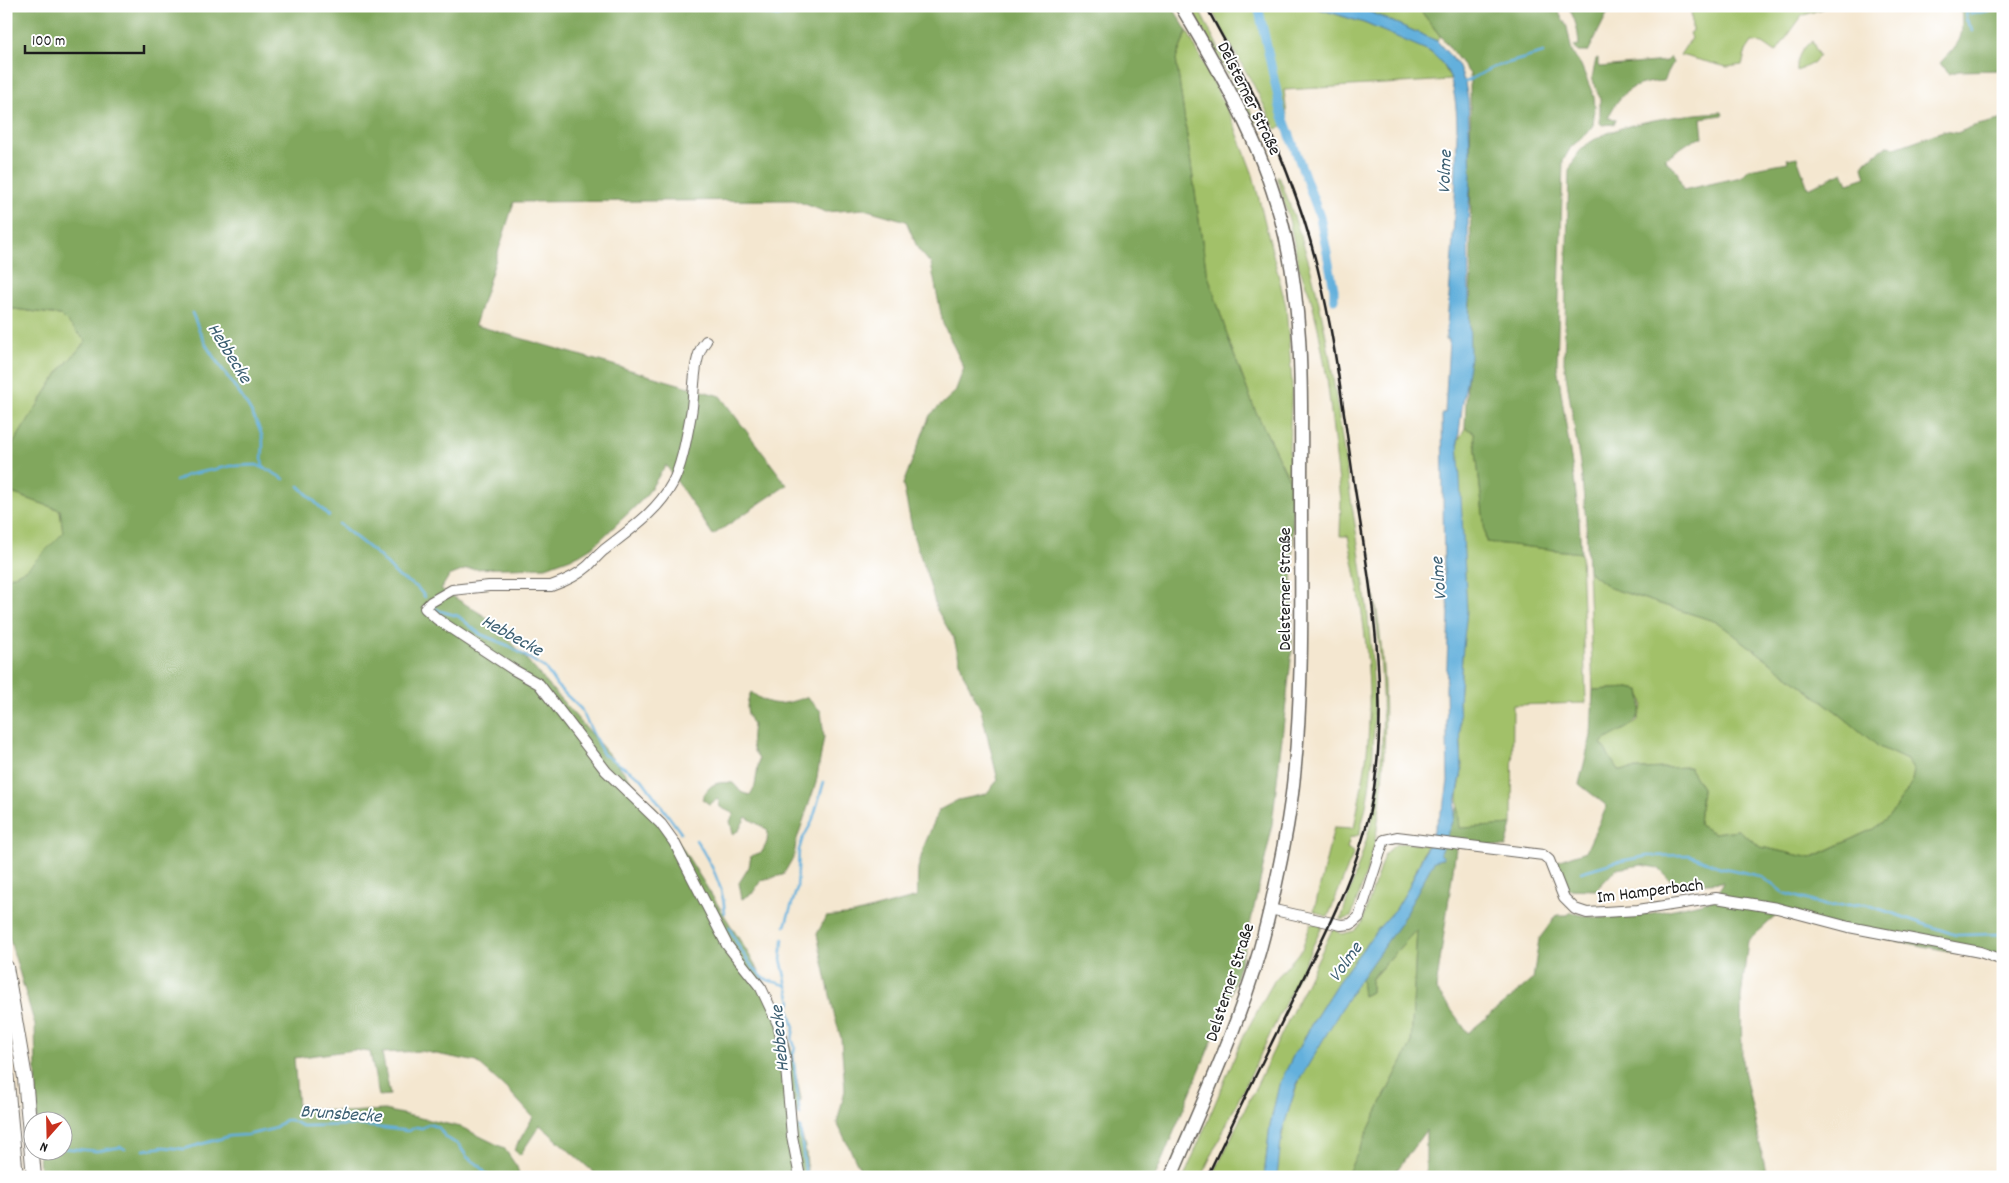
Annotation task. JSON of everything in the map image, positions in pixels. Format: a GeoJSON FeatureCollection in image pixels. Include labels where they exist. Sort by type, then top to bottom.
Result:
{"type":"FeatureCollection","features":[{"type":"Feature","properties":{"kind":"highway"},"geometry":{"type":"LineString","coordinates":[[6,967],[24,1078],[34,1177]]}},
{"type":"Feature","properties":{"kind":"highway"},"geometry":{"type":"LineString","coordinates":[[6,1072],[16,1177]]}},
{"type":"Feature","properties":{"kind":"main road","name":"Delsterner Straße"},"geometry":{"type":"LineString","coordinates":[[1171,1177],[1240,1013],[1261,947],[1284,850],[1290,806],[1300,680],[1301,379],[1297,308],[1291,267],[1280,215],[1256,143],[1230,90],[1181,6]]}},
{"type":"Feature","properties":{"kind":"street"},"geometry":{"type":"LineString","coordinates":[[706,341],[699,349],[696,361],[691,415],[682,454],[672,484],[651,511],[624,536],[602,551],[587,567],[560,583],[551,586],[489,586],[452,590],[424,608],[437,619],[506,665],[539,684],[606,771],[661,824],[674,842],[727,945],[761,988],[778,1024],[785,1056],[792,1136],[800,1177]]}},
{"type":"Feature","properties":{"kind":"street","name":"Im Hamperbach"},"geometry":{"type":"LineString","coordinates":[[1270,909],[1341,925],[1351,924],[1359,917],[1384,840],[1391,837],[1410,838],[1538,854],[1545,857],[1550,863],[1564,898],[1575,908],[1587,913],[1638,910],[1716,898],[1777,908],[1849,928],[1980,952],[2003,960]]}},
{"type":"Feature","properties":{"kind":"green space"},"geometry":{"type":"Polygon","coordinates":[[[6,6],[1172,6],[1187,31],[1176,59],[1206,269],[1231,347],[1255,410],[1293,487],[1292,651],[1271,833],[1245,947],[1229,1000],[1155,1177],[864,1177],[837,1123],[845,1090],[841,1038],[817,934],[826,917],[854,914],[917,897],[918,868],[924,846],[939,810],[958,800],[986,794],[998,780],[981,710],[963,673],[954,639],[937,610],[914,538],[903,484],[930,415],[955,392],[964,368],[943,324],[931,264],[918,249],[906,221],[864,209],[826,212],[794,200],[514,202],[475,325],[720,396],[787,485],[713,535],[666,465],[645,497],[595,545],[579,555],[546,567],[467,569],[449,576],[441,589],[494,622],[663,817],[756,966],[786,1028],[801,1099],[794,1119],[805,1147],[807,1177],[599,1177],[540,1125],[520,1155],[514,1150],[533,1117],[510,1092],[477,1062],[421,1051],[382,1053],[390,1095],[379,1096],[370,1052],[354,1050],[294,1058],[298,1107],[347,1112],[384,1110],[461,1127],[504,1148],[517,1167],[520,1177],[40,1177],[39,1160],[72,1160],[72,1110],[37,1110],[35,1025],[6,927],[6,579],[27,569],[63,533],[60,510],[6,491],[6,446],[11,447],[58,373],[86,341],[60,315],[6,308],[6,6]]]}},
{"type":"Feature","properties":{"kind":"green space"},"geometry":{"type":"Polygon","coordinates":[[[1190,6],[1197,6],[1257,123],[1255,124],[1190,6]]]}},
{"type":"Feature","properties":{"kind":"green space"},"geometry":{"type":"Polygon","coordinates":[[[1209,6],[1310,6],[1364,23],[1419,45],[1436,56],[1451,80],[1284,90],[1288,125],[1276,129],[1209,6]]]}},
{"type":"Feature","properties":{"kind":"green space"},"geometry":{"type":"Polygon","coordinates":[[[1356,6],[1417,6],[1440,36],[1437,41],[1356,6]]]}},
{"type":"Feature","properties":{"kind":"green space"},"geometry":{"type":"Polygon","coordinates":[[[1417,6],[1556,6],[1567,27],[1572,52],[1581,65],[1594,97],[1593,125],[1588,133],[1571,147],[1563,161],[1557,365],[1574,478],[1581,553],[1486,542],[1474,432],[1465,428],[1471,278],[1470,74],[1417,6]]]}},
{"type":"Feature","properties":{"kind":"green space"},"geometry":{"type":"Polygon","coordinates":[[[1567,6],[1611,6],[1588,52],[1578,52],[1574,46],[1579,45],[1577,29],[1573,15],[1567,6]]]}},
{"type":"Feature","properties":{"kind":"green space"},"geometry":{"type":"Polygon","coordinates":[[[1691,6],[1829,6],[1802,16],[1776,52],[1763,43],[1752,42],[1746,51],[1742,65],[1727,67],[1680,55],[1691,38],[1689,33],[1692,31],[1691,6]]]}},
{"type":"Feature","properties":{"kind":"green space"},"geometry":{"type":"Polygon","coordinates":[[[1961,6],[2003,6],[2003,70],[1959,71],[1948,74],[1940,63],[1960,38],[1962,26],[1961,6]]]}},
{"type":"Feature","properties":{"kind":"green space"},"geometry":{"type":"Polygon","coordinates":[[[1187,31],[1232,119],[1253,175],[1286,306],[1292,382],[1289,448],[1293,487],[1255,410],[1231,347],[1206,269],[1176,59],[1187,31]]]}},
{"type":"Feature","properties":{"kind":"green space"},"geometry":{"type":"Polygon","coordinates":[[[1812,41],[1819,56],[1813,63],[1797,71],[1797,62],[1800,54],[1812,41]]]}},
{"type":"Feature","properties":{"kind":"green space"},"geometry":{"type":"Polygon","coordinates":[[[1670,57],[1673,63],[1663,81],[1636,86],[1629,90],[1618,101],[1608,118],[1616,119],[1614,124],[1602,125],[1600,123],[1600,98],[1592,78],[1596,59],[1598,58],[1598,66],[1600,67],[1666,61],[1670,57]]]}},
{"type":"Feature","properties":{"kind":"green space"},"geometry":{"type":"Polygon","coordinates":[[[1722,112],[1723,115],[1701,118],[1703,138],[1694,139],[1664,159],[1677,171],[1683,190],[1741,177],[1749,169],[1788,162],[1787,159],[1797,157],[1808,188],[1843,172],[1848,183],[1866,177],[1863,167],[1866,161],[1887,146],[1898,147],[1943,131],[1957,133],[1974,126],[2003,119],[2003,964],[1979,957],[1847,931],[1778,914],[1748,941],[1741,998],[1742,1061],[1767,1177],[1426,1177],[1426,1130],[1392,1177],[1346,1177],[1411,1045],[1417,929],[1371,979],[1371,992],[1363,996],[1361,978],[1400,923],[1458,807],[1460,828],[1512,825],[1506,847],[1457,842],[1436,989],[1468,1033],[1533,979],[1539,939],[1557,915],[1567,915],[1572,912],[1603,918],[1622,917],[1663,911],[1716,899],[1723,882],[1675,885],[1658,868],[1642,865],[1616,869],[1596,890],[1563,889],[1554,862],[1586,851],[1607,806],[1579,784],[1591,736],[1593,690],[1628,688],[1640,690],[1640,712],[1637,719],[1601,743],[1618,770],[1689,767],[1702,788],[1699,825],[1714,833],[1738,830],[1761,847],[1811,858],[1873,829],[1887,819],[1911,785],[1914,771],[1907,760],[1879,747],[1838,713],[1717,622],[1610,588],[1588,571],[1581,470],[1564,362],[1569,171],[1583,148],[1595,139],[1611,132],[1669,117],[1722,112]]]}},
{"type":"Feature","properties":{"kind":"green space"},"geometry":{"type":"Polygon","coordinates":[[[1279,176],[1308,261],[1326,339],[1362,572],[1372,662],[1373,751],[1368,794],[1359,835],[1350,837],[1347,848],[1354,852],[1328,917],[1314,911],[1334,827],[1354,828],[1368,741],[1368,663],[1362,612],[1348,536],[1340,536],[1341,500],[1327,378],[1318,328],[1310,295],[1299,267],[1277,177],[1279,176]]]}},
{"type":"Feature","properties":{"kind":"green space"},"geometry":{"type":"Polygon","coordinates":[[[6,308],[60,315],[86,341],[58,373],[11,448],[6,446],[6,308]]]}},
{"type":"Feature","properties":{"kind":"green space"},"geometry":{"type":"Polygon","coordinates":[[[1465,428],[1474,431],[1486,542],[1581,553],[1586,703],[1513,705],[1512,825],[1459,829],[1458,796],[1462,771],[1459,702],[1462,657],[1458,441],[1465,428]]]}},
{"type":"Feature","properties":{"kind":"green space"},"geometry":{"type":"Polygon","coordinates":[[[6,491],[60,510],[63,533],[27,569],[6,579],[6,491]]]}},
{"type":"Feature","properties":{"kind":"green space"},"geometry":{"type":"Polygon","coordinates":[[[1588,571],[1610,588],[1717,622],[1838,713],[1879,747],[1907,760],[1914,771],[1911,785],[1887,819],[1873,829],[1810,858],[1761,847],[1738,830],[1714,833],[1699,825],[1702,788],[1689,767],[1618,770],[1600,742],[1637,722],[1643,705],[1640,690],[1628,688],[1593,690],[1588,571]]]}},
{"type":"Feature","properties":{"kind":"green space"},"geometry":{"type":"Polygon","coordinates":[[[1372,583],[1384,675],[1385,706],[1381,799],[1375,841],[1366,874],[1351,917],[1341,920],[1370,827],[1378,786],[1381,757],[1381,670],[1372,583]]]}},
{"type":"Feature","properties":{"kind":"green space"},"geometry":{"type":"Polygon","coordinates":[[[751,692],[765,701],[777,704],[806,697],[821,711],[824,737],[816,783],[796,842],[794,856],[783,875],[761,880],[753,893],[742,899],[739,883],[749,867],[751,856],[762,852],[767,842],[768,830],[746,817],[739,830],[733,834],[730,821],[734,814],[720,807],[718,799],[709,804],[702,799],[710,787],[718,783],[733,783],[741,792],[750,795],[755,786],[759,759],[753,747],[753,725],[747,709],[751,692]]]}},
{"type":"Feature","properties":{"kind":"green space"},"geometry":{"type":"Polygon","coordinates":[[[1396,844],[1427,845],[1409,887],[1396,909],[1376,931],[1338,982],[1311,1025],[1300,1047],[1295,1052],[1279,1086],[1270,1125],[1264,1177],[1212,1177],[1333,928],[1342,934],[1354,931],[1362,923],[1384,855],[1396,844]]]}},
{"type":"Feature","properties":{"kind":"green space"},"geometry":{"type":"Polygon","coordinates":[[[1311,923],[1323,925],[1201,1177],[1184,1177],[1243,1037],[1274,981],[1302,949],[1311,923]]]}},
{"type":"Feature","properties":{"kind":"green space"},"geometry":{"type":"Polygon","coordinates":[[[1417,928],[1411,1045],[1346,1177],[1277,1177],[1279,1150],[1285,1123],[1303,1072],[1316,1047],[1361,978],[1363,996],[1371,992],[1371,980],[1417,928]]]}},
{"type":"Feature","properties":{"kind":"water"},"geometry":{"type":"Polygon","coordinates":[[[1310,6],[1356,6],[1437,41],[1458,65],[1465,83],[1468,100],[1471,175],[1468,221],[1470,359],[1458,441],[1467,611],[1459,702],[1462,771],[1453,819],[1440,853],[1444,858],[1434,861],[1401,922],[1352,991],[1297,1084],[1282,1132],[1277,1177],[1264,1177],[1270,1125],[1279,1085],[1295,1052],[1300,1047],[1311,1025],[1338,982],[1376,931],[1396,909],[1409,887],[1445,801],[1448,781],[1446,689],[1449,614],[1444,577],[1442,413],[1445,413],[1449,340],[1446,339],[1455,186],[1457,122],[1454,91],[1450,76],[1445,68],[1429,51],[1364,23],[1310,6]]]}},
{"type":"Feature","properties":{"kind":"waterway"},"geometry":{"type":"LineString","coordinates":[[723,8],[743,9],[777,16],[825,6]]}},
{"type":"Feature","properties":{"kind":"waterway"},"geometry":{"type":"LineString","coordinates":[[1258,6],[1281,111],[1320,217],[1334,289],[1334,299]]}},
{"type":"Feature","properties":{"kind":"waterway"},"geometry":{"type":"LineString","coordinates":[[1967,6],[1971,14],[1993,10]]}},
{"type":"Feature","properties":{"kind":"waterway"},"geometry":{"type":"LineString","coordinates":[[1967,9],[1966,19],[1973,31]]}},
{"type":"Feature","properties":{"kind":"waterway"},"geometry":{"type":"LineString","coordinates":[[1463,83],[1494,67],[1543,53]]}},
{"type":"Feature","properties":{"kind":"waterway","name":"Hebbecke"},"geometry":{"type":"LineString","coordinates":[[192,313],[206,344],[256,421],[262,437],[263,467],[284,479]]}},
{"type":"Feature","properties":{"kind":"waterway"},"geometry":{"type":"LineString","coordinates":[[176,481],[187,475],[231,466],[257,465],[265,469]]}},
{"type":"Feature","properties":{"kind":"waterway","name":"Hebbecke"},"geometry":{"type":"LineString","coordinates":[[299,486],[329,516]]}},
{"type":"Feature","properties":{"kind":"waterway","name":"Hebbecke"},"geometry":{"type":"LineString","coordinates":[[339,524],[379,556],[399,577],[417,587],[425,597]]}},
{"type":"Feature","properties":{"kind":"waterway","name":"Hebbecke"},"geometry":{"type":"LineString","coordinates":[[435,608],[458,616],[480,634],[509,646],[545,668],[557,686],[581,709],[603,754],[641,778],[681,833]]}},
{"type":"Feature","properties":{"kind":"waterway"},"geometry":{"type":"LineString","coordinates":[[785,926],[797,888],[799,850],[812,822],[824,782]]}},
{"type":"Feature","properties":{"kind":"waterway","name":"Hebbecke"},"geometry":{"type":"LineString","coordinates":[[696,840],[707,857],[719,884],[725,913]]}},
{"type":"Feature","properties":{"kind":"waterway"},"geometry":{"type":"LineString","coordinates":[[1581,872],[1615,862],[1648,856],[1689,855],[1720,867],[1760,876],[1784,893],[1827,906],[1865,904],[1956,935],[2003,934]]}},
{"type":"Feature","properties":{"kind":"waterway","name":"Hebbecke"},"geometry":{"type":"LineString","coordinates":[[729,927],[753,968],[766,979],[787,986],[791,1001],[789,1009],[794,1028],[792,1039],[795,1047],[793,1055],[800,1115]]}},
{"type":"Feature","properties":{"kind":"waterway"},"geometry":{"type":"LineString","coordinates":[[783,939],[781,959],[787,986]]}},
{"type":"Feature","properties":{"kind":"waterway","name":"Brunsbecke"},"geometry":{"type":"LineString","coordinates":[[144,1150],[163,1147],[184,1149],[230,1136],[247,1135],[273,1129],[285,1120],[290,1120],[302,1126],[358,1125],[408,1131],[416,1127],[422,1128],[429,1124],[439,1128],[446,1138],[459,1145],[467,1157],[480,1166],[488,1177]]}},
{"type":"Feature","properties":{"kind":"waterway","name":"Hebbecke"},"geometry":{"type":"LineString","coordinates":[[800,1127],[806,1177]]}},
{"type":"Feature","properties":{"kind":"waterway","name":"Brunsbecke"},"geometry":{"type":"LineString","coordinates":[[72,1149],[97,1151],[121,1147],[125,1149]]}},
{"type":"Feature","properties":{"kind":"railway"},"geometry":{"type":"LineString","coordinates":[[1206,6],[1248,84],[1273,137],[1304,220],[1321,281],[1338,375],[1365,555],[1376,642],[1379,686],[1376,772],[1369,815],[1356,860],[1339,903],[1207,1177]]}},
{"type":"Feature","properties":{"kind":"water label","name":"Volme"},"geometry":{"type":"Point","coordinates":[1443,172]}},
{"type":"Feature","properties":{"kind":"water label","name":"Volme"},"geometry":{"type":"Point","coordinates":[1437,579]}},
{"type":"Feature","properties":{"kind":"water label","name":"Volme"},"geometry":{"type":"Point","coordinates":[1344,961]}}]}
